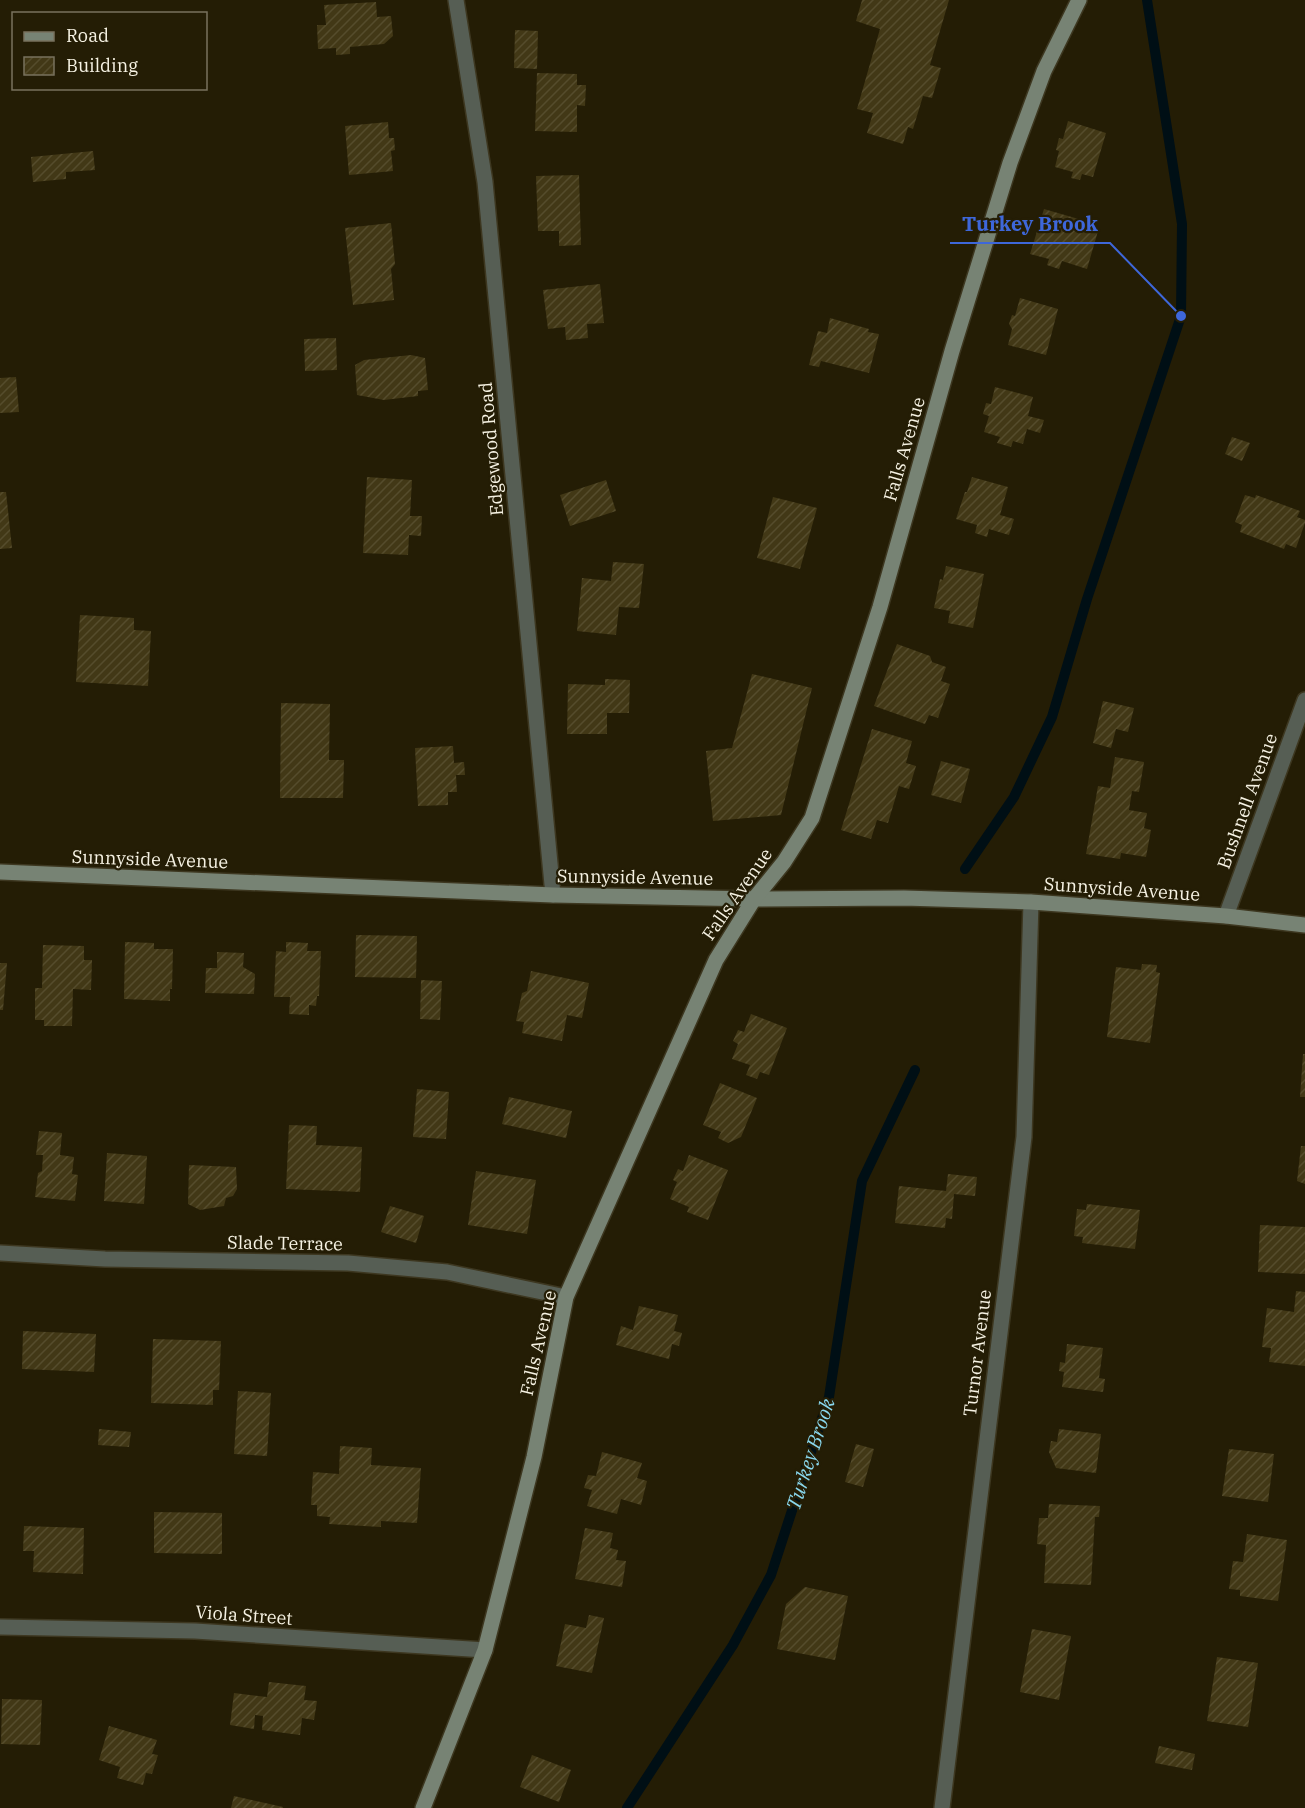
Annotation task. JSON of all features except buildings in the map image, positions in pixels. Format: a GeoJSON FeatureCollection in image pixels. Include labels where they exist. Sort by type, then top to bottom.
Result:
{"type":"FeatureCollection","features":[{"type":"Feature","properties":{"kind":"main road","name":"Falls Avenue"},"geometry":{"type":"LineString","coordinates":[[423,1808],[485,1650],[534,1458],[566,1297],[716,960],[754,899],[784,862],[812,818],[880,607],[952,351],[1010,163],[1044,71],[1078,0]]}},
{"type":"Feature","properties":{"kind":"main road","name":"Sunnyside Avenue"},"geometry":{"type":"LineString","coordinates":[[0,873],[553,895],[754,899],[904,898],[1031,902],[1226,916],[1305,925]]}},
{"type":"Feature","properties":{"kind":"street","name":"Edgewood Road"},"geometry":{"type":"LineString","coordinates":[[456,0],[485,182],[553,895]]}},
{"type":"Feature","properties":{"kind":"street","name":"Bushnell Avenue"},"geometry":{"type":"LineString","coordinates":[[1226,916],[1305,700]]}},
{"type":"Feature","properties":{"kind":"street","name":"Turnor Avenue"},"geometry":{"type":"LineString","coordinates":[[942,1808],[1024,1137],[1031,902]]}},
{"type":"Feature","properties":{"kind":"street","name":"Slade Terrace"},"geometry":{"type":"LineString","coordinates":[[0,1253],[105,1259],[348,1263],[447,1272],[566,1297]]}},
{"type":"Feature","properties":{"kind":"street","name":"Viola Street"},"geometry":{"type":"LineString","coordinates":[[0,1627],[195,1631],[485,1650]]}},
{"type":"Feature","properties":{"kind":"waterway","name":"Turkey Brook"},"geometry":{"type":"LineString","coordinates":[[965,869],[1014,797],[1052,717],[1087,599],[1181,316],[1182,224],[1147,0]]}},
{"type":"Feature","properties":{"kind":"waterway","name":"Turkey Brook"},"geometry":{"type":"LineString","coordinates":[[627,1808],[733,1645],[771,1575],[829,1397],[862,1181],[915,1070]]}},
{"type":"Feature","properties":{"kind":"place","name":"Turkey Brook"},"geometry":{"type":"Point","coordinates":[1181,316]}}]}
